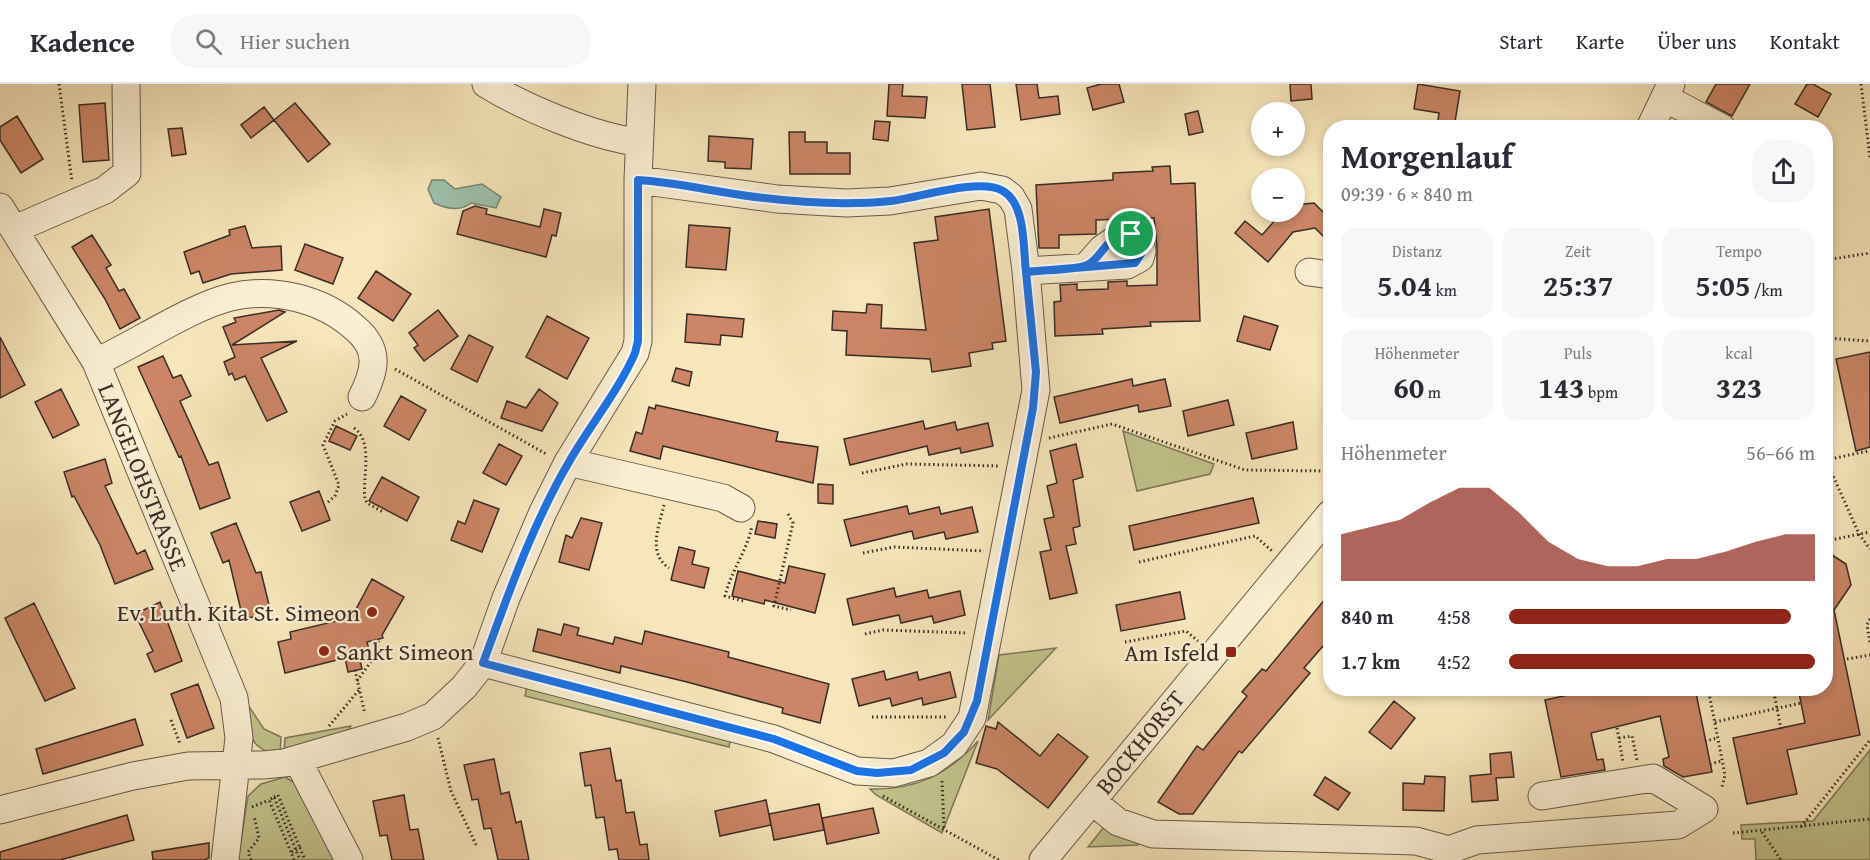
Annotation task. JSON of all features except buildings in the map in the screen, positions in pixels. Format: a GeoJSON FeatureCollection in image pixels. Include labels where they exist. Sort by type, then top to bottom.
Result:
{"type":"FeatureCollection","features":[{"type":"Feature","properties":{"kind":"street"},"geometry":{"type":"LineString","coordinates":[[4,215],[75,202],[105,190],[127,173],[126,84]]}},
{"type":"Feature","properties":{"kind":"street"},"geometry":{"type":"LineString","coordinates":[[486,84],[521,103],[580,126],[624,140],[638,141]]}},
{"type":"Feature","properties":{"kind":"street"},"geometry":{"type":"LineString","coordinates":[[0,810],[133,776],[188,766],[263,765],[297,759],[407,727],[433,716],[464,687],[483,663],[562,460],[635,353],[638,341],[638,141],[642,84]]}},
{"type":"Feature","properties":{"kind":"street"},"geometry":{"type":"LineString","coordinates":[[1654,120],[1668,91],[1710,120]]}},
{"type":"Feature","properties":{"kind":"street"},"geometry":{"type":"LineString","coordinates":[[483,663],[774,739],[857,771],[877,773],[911,770],[944,753],[964,732],[977,701],[1033,408],[1036,372],[1018,209],[1011,197],[1002,190],[981,186],[890,201],[846,203],[777,199],[638,180]]}},
{"type":"Feature","properties":{"kind":"street","name":"LANGELOHSTRASSE"},"geometry":{"type":"LineString","coordinates":[[4,215],[96,363],[234,698],[238,719],[236,765],[225,860]]}},
{"type":"Feature","properties":{"kind":"street"},"geometry":{"type":"LineString","coordinates":[[1026,272],[1087,266]]}},
{"type":"Feature","properties":{"kind":"street"},"geometry":{"type":"LineString","coordinates":[[96,363],[208,305],[231,297],[260,293],[287,296],[314,303],[337,314],[357,329],[368,342],[375,360],[372,376],[354,406]]}},
{"type":"Feature","properties":{"kind":"street"},"geometry":{"type":"LineString","coordinates":[[562,460],[723,498],[747,516]]}},
{"type":"Feature","properties":{"kind":"street","name":"BOCKHORST"},"geometry":{"type":"LineString","coordinates":[[1043,860],[1323,522]]}},
{"type":"Feature","properties":{"kind":"street"},"geometry":{"type":"LineString","coordinates":[[297,759],[349,860]]}},
{"type":"Feature","properties":{"kind":"street"},"geometry":{"type":"LineString","coordinates":[[1092,801],[1118,822],[1153,834],[1416,842],[1449,855],[1477,840],[1678,825],[1704,809],[1653,778],[1542,796]]}},
{"type":"Feature","properties":{"kind":"path"},"geometry":{"type":"LineString","coordinates":[[59,84],[75,202]]}},
{"type":"Feature","properties":{"kind":"path"},"geometry":{"type":"LineString","coordinates":[[1861,84],[1870,158]]}},
{"type":"Feature","properties":{"kind":"path"},"geometry":{"type":"LineString","coordinates":[[1833,259],[1870,253]]}},
{"type":"Feature","properties":{"kind":"path"},"geometry":{"type":"LineString","coordinates":[[1833,338],[1870,341]]}},
{"type":"Feature","properties":{"kind":"path"},"geometry":{"type":"LineString","coordinates":[[395,369],[562,460]]}},
{"type":"Feature","properties":{"kind":"path"},"geometry":{"type":"LineString","coordinates":[[328,502],[335,496],[339,485],[323,445],[334,421],[354,406]]}},
{"type":"Feature","properties":{"kind":"path"},"geometry":{"type":"LineString","coordinates":[[1048,438],[1112,424],[1245,470],[1323,471]]}},
{"type":"Feature","properties":{"kind":"path"},"geometry":{"type":"LineString","coordinates":[[354,428],[361,433],[364,442],[364,499],[383,512]]}},
{"type":"Feature","properties":{"kind":"path"},"geometry":{"type":"LineString","coordinates":[[1833,458],[1868,451]]}},
{"type":"Feature","properties":{"kind":"path"},"geometry":{"type":"LineString","coordinates":[[862,473],[907,464],[1005,466]]}},
{"type":"Feature","properties":{"kind":"path"},"geometry":{"type":"LineString","coordinates":[[1833,476],[1859,534],[1870,549]]}},
{"type":"Feature","properties":{"kind":"path"},"geometry":{"type":"LineString","coordinates":[[668,486],[655,545],[658,558],[669,568]]}},
{"type":"Feature","properties":{"kind":"path"},"geometry":{"type":"LineString","coordinates":[[788,514],[793,523],[774,606],[791,610]]}},
{"type":"Feature","properties":{"kind":"path"},"geometry":{"type":"LineString","coordinates":[[743,601],[725,597],[738,560],[748,546],[747,516]]}},
{"type":"Feature","properties":{"kind":"path"},"geometry":{"type":"LineString","coordinates":[[1833,540],[1870,532]]}},
{"type":"Feature","properties":{"kind":"path"},"geometry":{"type":"LineString","coordinates":[[1139,562],[1255,536],[1281,558]]}},
{"type":"Feature","properties":{"kind":"path"},"geometry":{"type":"LineString","coordinates":[[862,553],[894,547],[989,552]]}},
{"type":"Feature","properties":{"kind":"path"},"geometry":{"type":"LineString","coordinates":[[1870,619],[1867,626],[1870,643]]}},
{"type":"Feature","properties":{"kind":"path"},"geometry":{"type":"LineString","coordinates":[[865,634],[883,630],[979,633]]}},
{"type":"Feature","properties":{"kind":"path"},"geometry":{"type":"LineString","coordinates":[[1125,642],[1186,631],[1200,642]]}},
{"type":"Feature","properties":{"kind":"path"},"geometry":{"type":"LineString","coordinates":[[357,681],[375,656],[379,639]]}},
{"type":"Feature","properties":{"kind":"path"},"geometry":{"type":"LineString","coordinates":[[1847,659],[1870,655]]}},
{"type":"Feature","properties":{"kind":"path"},"geometry":{"type":"LineString","coordinates":[[355,670],[365,714]]}},
{"type":"Feature","properties":{"kind":"path"},"geometry":{"type":"LineString","coordinates":[[328,727],[359,690]]}},
{"type":"Feature","properties":{"kind":"path"},"geometry":{"type":"LineString","coordinates":[[1710,696],[1725,775],[1722,787]]}},
{"type":"Feature","properties":{"kind":"path"},"geometry":{"type":"LineString","coordinates":[[1775,696],[1781,729]]}},
{"type":"Feature","properties":{"kind":"path"},"geometry":{"type":"LineString","coordinates":[[1715,722],[1801,703]]}},
{"type":"Feature","properties":{"kind":"path"},"geometry":{"type":"LineString","coordinates":[[872,717],[958,717]]}},
{"type":"Feature","properties":{"kind":"path"},"geometry":{"type":"LineString","coordinates":[[171,720],[181,748]]}},
{"type":"Feature","properties":{"kind":"path"},"geometry":{"type":"LineString","coordinates":[[1617,728],[1634,781]]}},
{"type":"Feature","properties":{"kind":"path"},"geometry":{"type":"LineString","coordinates":[[436,729],[451,790],[477,847]]}},
{"type":"Feature","properties":{"kind":"path"},"geometry":{"type":"LineString","coordinates":[[1619,738],[1632,736],[1634,781]]}},
{"type":"Feature","properties":{"kind":"path"},"geometry":{"type":"LineString","coordinates":[[1705,741],[1718,738]]}},
{"type":"Feature","properties":{"kind":"path"},"geometry":{"type":"LineString","coordinates":[[1802,827],[1870,740]]}},
{"type":"Feature","properties":{"kind":"path"},"geometry":{"type":"LineString","coordinates":[[1710,764],[1722,761]]}},
{"type":"Feature","properties":{"kind":"path"},"geometry":{"type":"LineString","coordinates":[[942,770],[944,829]]}},
{"type":"Feature","properties":{"kind":"path"},"geometry":{"type":"LineString","coordinates":[[878,793],[999,860]]}},
{"type":"Feature","properties":{"kind":"path"},"geometry":{"type":"LineString","coordinates":[[251,860],[248,852],[259,838],[251,810],[274,797],[305,860]]}},
{"type":"Feature","properties":{"kind":"path"},"geometry":{"type":"LineString","coordinates":[[269,800],[294,860]]}},
{"type":"Feature","properties":{"kind":"path"},"geometry":{"type":"LineString","coordinates":[[1733,833],[1870,819]]}},
{"type":"Feature","properties":{"kind":"path"},"geometry":{"type":"LineString","coordinates":[[1762,831],[1781,860]]}},
{"type":"Feature","properties":{"kind":"path"},"geometry":{"type":"LineString","coordinates":[[291,852],[298,849]]}},
{"type":"Feature","properties":{"kind":"path"},"geometry":{"type":"LineString","coordinates":[[298,849],[300,860]]}},
{"type":"Feature","properties":{"kind":"green space"},"geometry":{"type":"Polygon","coordinates":[[[1123,431],[1214,464],[1210,474],[1137,491],[1123,431]]]}},
{"type":"Feature","properties":{"kind":"green space"},"geometry":{"type":"Polygon","coordinates":[[[1056,648],[988,720],[999,655],[1056,648]]]}},
{"type":"Feature","properties":{"kind":"green space"},"geometry":{"type":"Polygon","coordinates":[[[527,686],[731,737],[729,747],[525,696],[527,686]]]}},
{"type":"Feature","properties":{"kind":"green space"},"geometry":{"type":"Polygon","coordinates":[[[244,699],[264,729],[281,737],[280,755],[260,748],[255,743],[249,729],[244,699]]]}},
{"type":"Feature","properties":{"kind":"green space"},"geometry":{"type":"Polygon","coordinates":[[[351,726],[346,736],[284,754],[285,738],[351,726]]]}},
{"type":"Feature","properties":{"kind":"green space"},"geometry":{"type":"Polygon","coordinates":[[[978,741],[942,833],[876,795],[870,789],[902,787],[930,778],[955,763],[978,741]]]}},
{"type":"Feature","properties":{"kind":"green space"},"geometry":{"type":"Polygon","coordinates":[[[1870,750],[1870,860],[1756,860],[1755,839],[1742,839],[1741,825],[1813,821],[1870,750]]]}},
{"type":"Feature","properties":{"kind":"green space"},"geometry":{"type":"Polygon","coordinates":[[[285,777],[297,784],[334,860],[238,860],[248,796],[261,784],[285,777]]]}},
{"type":"Feature","properties":{"kind":"green space"},"geometry":{"type":"Polygon","coordinates":[[[1104,827],[1139,843],[1138,845],[1088,847],[1104,827]]]}},
{"type":"Feature","properties":{"kind":"shaded area"},"geometry":{"type":"Polygon","coordinates":[[[432,180],[444,180],[455,189],[482,184],[501,197],[496,208],[471,203],[458,209],[449,208],[434,203],[428,189],[432,180]]]}},
{"type":"Feature","properties":{"kind":"place","name":"Ev. Luth. Kita St. Simeon"},"geometry":{"type":"Point","coordinates":[372,612]}},
{"type":"Feature","properties":{"kind":"place","name":"Sankt Simeon"},"geometry":{"type":"Point","coordinates":[324,651]}},
{"type":"Feature","properties":{"kind":"place","name":"Am Isfeld"},"geometry":{"type":"Point","coordinates":[1231,652]}},
{"type":"Feature","properties":{"kind":"route"},"geometry":{"type":"LineString","coordinates":[[1131,234],[1113,239],[1087,266],[1026,272],[1018,209],[1011,197],[1002,190],[981,186],[890,201],[846,203],[777,199],[652,180],[638,180],[638,341],[635,353],[568,462],[525,552],[483,663],[774,739],[857,771],[894,772],[911,770],[929,763],[954,745],[972,718],[977,701],[1036,390],[1026,272],[1135,263],[1143,251],[1138,237],[1131,234]]}}]}
